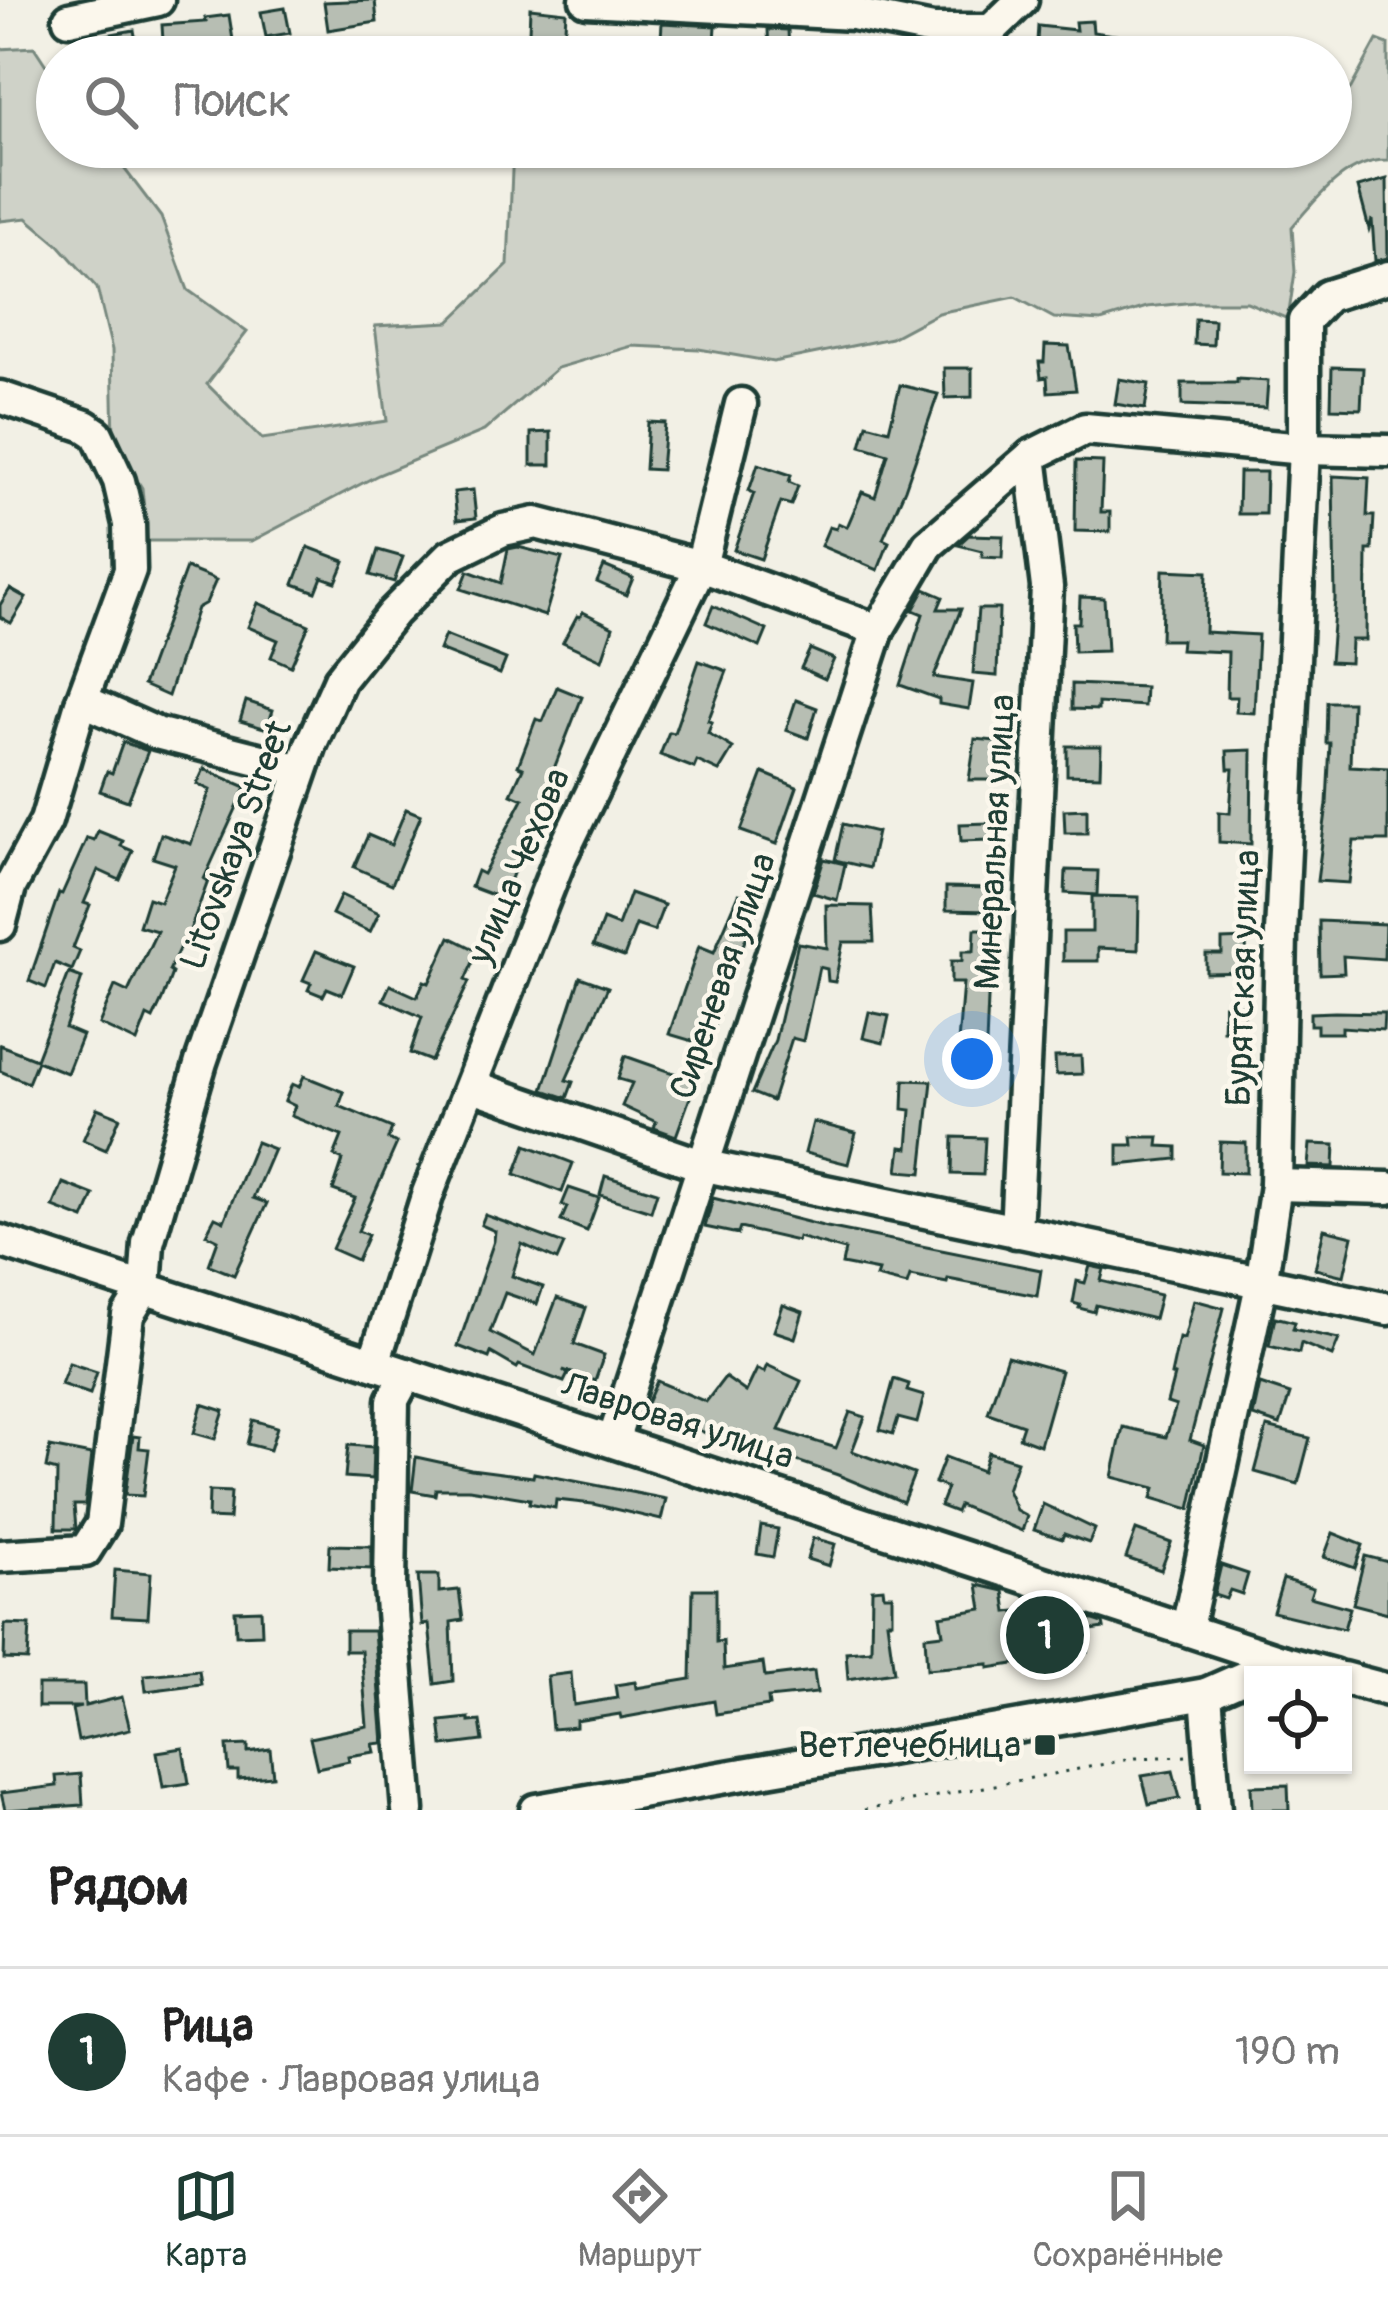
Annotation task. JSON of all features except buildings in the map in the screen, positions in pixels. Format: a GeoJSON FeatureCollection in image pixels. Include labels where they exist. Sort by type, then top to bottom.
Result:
{"type":"FeatureCollection","features":[{"type":"Feature","properties":{"kind":"street"},"geometry":{"type":"LineString","coordinates":[[69,19],[158,0]]}},
{"type":"Feature","properties":{"kind":"street"},"geometry":{"type":"LineString","coordinates":[[586,0],[756,4],[853,14],[933,30],[991,30],[1022,0]]}},
{"type":"Feature","properties":{"kind":"street","name":"Бурятская улица"},"geometry":{"type":"LineString","coordinates":[[1187,1628],[1261,1285],[1276,1185],[1281,934],[1304,449],[1304,321],[1327,296],[1388,277]]}},
{"type":"Feature","properties":{"kind":"street"},"geometry":{"type":"LineString","coordinates":[[0,398],[97,434],[119,482],[129,524],[130,570],[82,700],[46,821],[10,886],[0,925]]}},
{"type":"Feature","properties":{"kind":"street","name":"улица Чехова"},"geometry":{"type":"LineString","coordinates":[[374,1363],[428,1193],[561,856],[700,565],[741,404]]}},
{"type":"Feature","properties":{"kind":"street","name":"Сиреневая улица"},"geometry":{"type":"LineString","coordinates":[[613,1441],[878,630],[928,545],[1031,456],[1085,429],[1304,449],[1388,451]]}},
{"type":"Feature","properties":{"kind":"street","name":"Минеральная улица"},"geometry":{"type":"LineString","coordinates":[[1016,1232],[1047,587],[1031,456]]}},
{"type":"Feature","properties":{"kind":"street","name":"Litovskaya Street"},"geometry":{"type":"LineString","coordinates":[[0,1556],[85,1551],[102,1524],[128,1315],[145,1288],[148,1243],[201,1062],[302,770],[340,680],[393,613],[450,556],[503,530],[536,523],[700,565]]}},
{"type":"Feature","properties":{"kind":"street"},"geometry":{"type":"LineString","coordinates":[[700,565],[878,630]]}},
{"type":"Feature","properties":{"kind":"street"},"geometry":{"type":"LineString","coordinates":[[82,700],[156,733],[302,770]]}},
{"type":"Feature","properties":{"kind":"street"},"geometry":{"type":"LineString","coordinates":[[473,1085],[701,1165],[1388,1310]]}},
{"type":"Feature","properties":{"kind":"street"},"geometry":{"type":"LineString","coordinates":[[1276,1185],[1388,1188]]}},
{"type":"Feature","properties":{"kind":"street","name":"Лавровая улица"},"geometry":{"type":"LineString","coordinates":[[0,1241],[1300,1666]]}},
{"type":"Feature","properties":{"kind":"street"},"geometry":{"type":"LineString","coordinates":[[407,1374],[393,1400],[390,1587],[408,1810]]}},
{"type":"Feature","properties":{"kind":"street"},"geometry":{"type":"LineString","coordinates":[[536,1810],[1205,1694],[1281,1661]]}},
{"type":"Feature","properties":{"kind":"street"},"geometry":{"type":"LineString","coordinates":[[1352,1680],[1388,1690]]}},
{"type":"Feature","properties":{"kind":"street"},"geometry":{"type":"LineString","coordinates":[[1205,1694],[1215,1810]]}},
{"type":"Feature","properties":{"kind":"path"},"geometry":{"type":"LineString","coordinates":[[864,1810],[1136,1758],[1210,1755]]}},
{"type":"Feature","properties":{"kind":"shaded area"},"geometry":{"type":"Polygon","coordinates":[[[1377,40],[1388,44],[1388,160],[1346,173],[1292,227],[1295,272],[1288,319],[1247,302],[1147,307],[1101,321],[1054,318],[1015,297],[938,313],[891,338],[773,362],[699,349],[632,346],[557,368],[484,431],[378,475],[252,541],[147,541],[142,488],[114,442],[112,350],[97,288],[27,218],[0,221],[0,49],[34,47],[36,168],[124,168],[161,217],[188,290],[247,332],[207,384],[262,439],[387,421],[375,326],[449,322],[508,265],[512,168],[1352,168],[1352,86],[1377,40]]]}},
{"type":"Feature","properties":{"kind":"place","name":"Рица"},"geometry":{"type":"Point","coordinates":[1045,1635]}},
{"type":"Feature","properties":{"kind":"place","name":"Ветлечебница"},"geometry":{"type":"Point","coordinates":[1045,1745]}}]}
